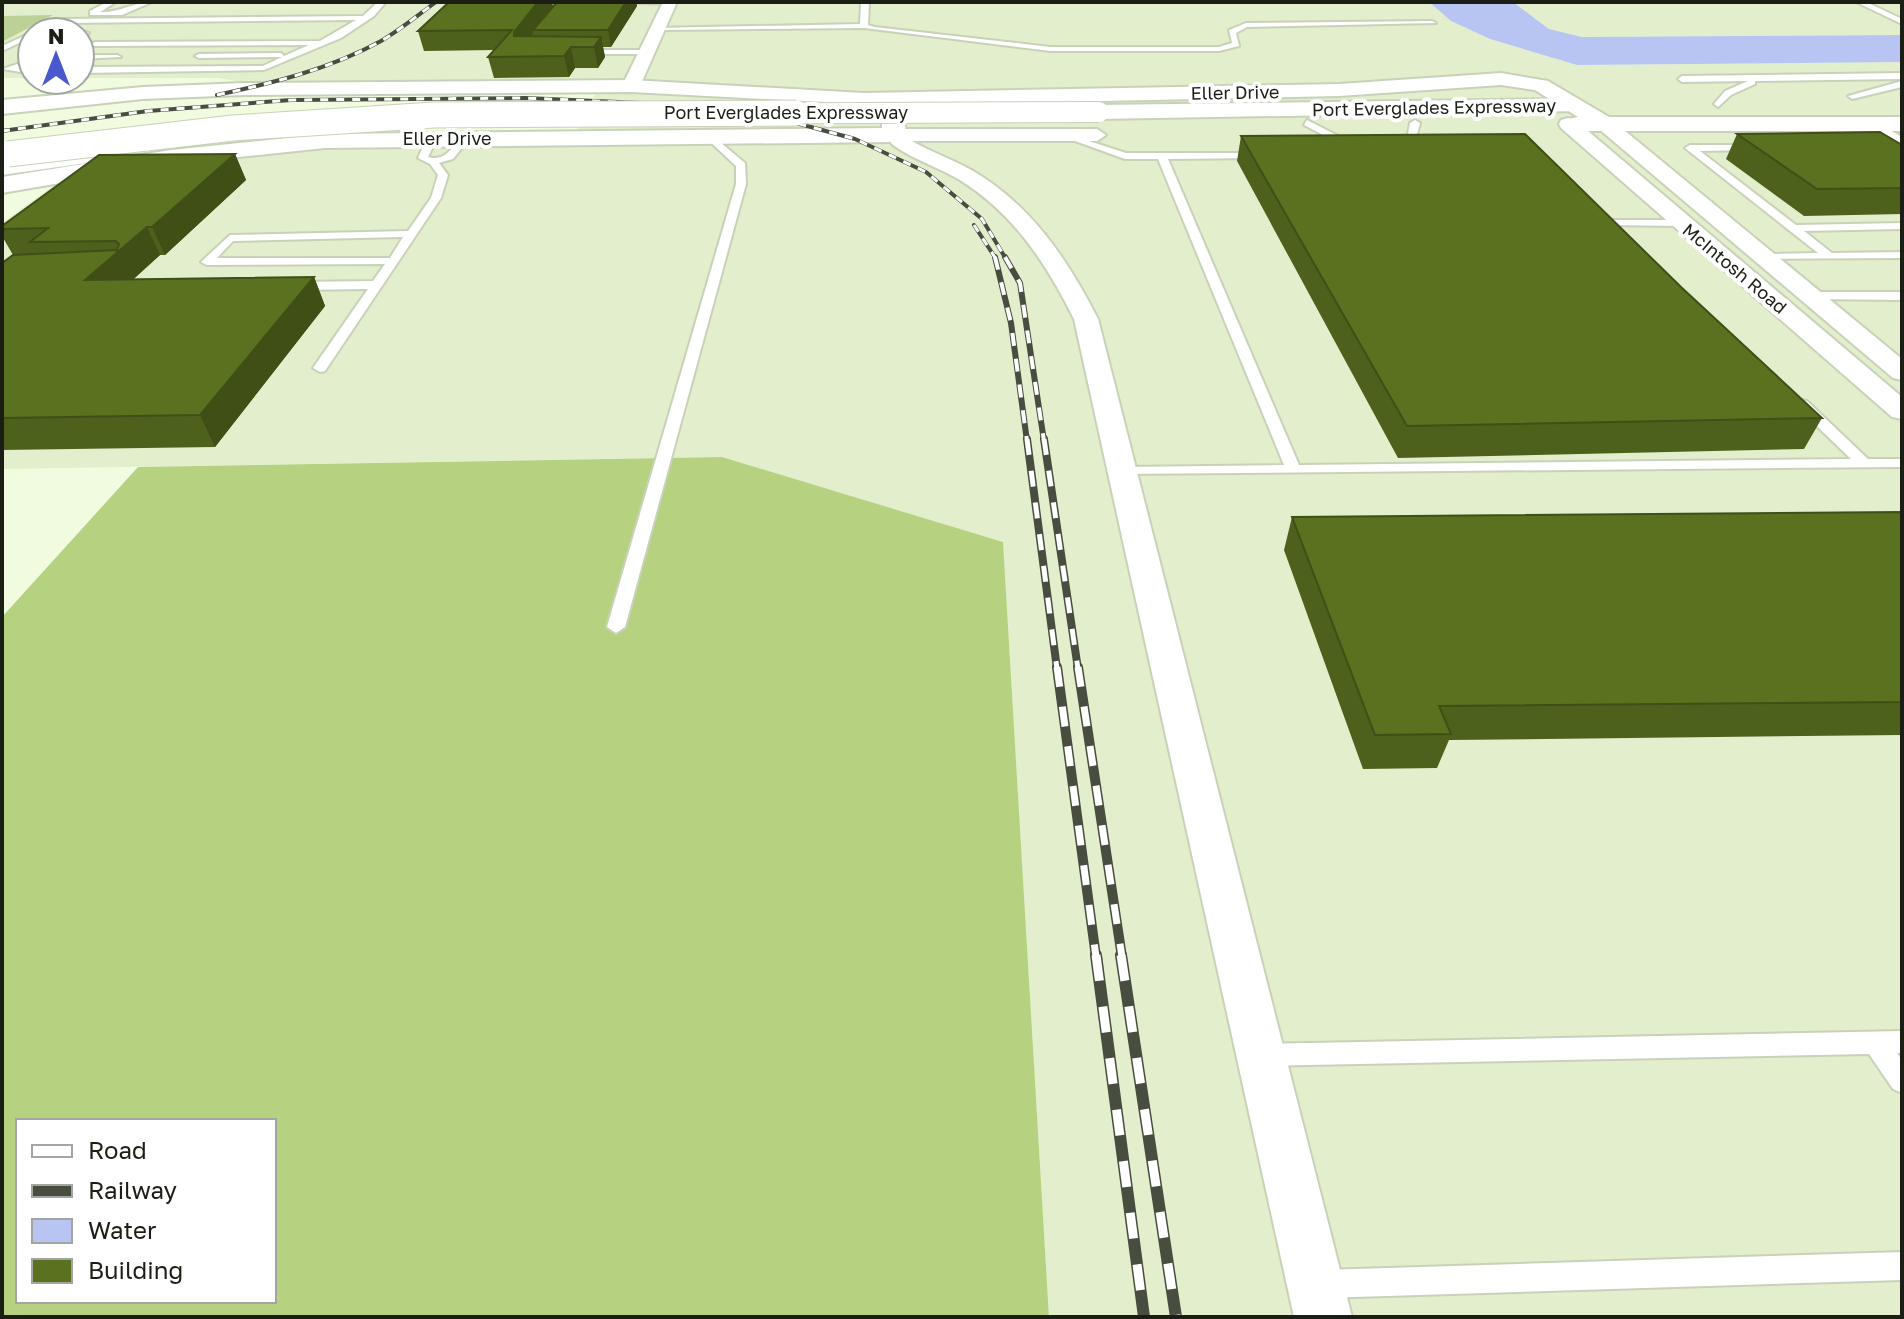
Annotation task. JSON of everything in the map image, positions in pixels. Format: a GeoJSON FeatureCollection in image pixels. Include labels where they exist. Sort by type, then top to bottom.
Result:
{"type":"FeatureCollection","features":[{"type":"Feature","properties":{"kind":"main road","name":"Eller Drive"},"geometry":{"type":"LineString","coordinates":[[6,110],[187,91],[631,86],[795,97],[892,98],[1328,91],[1501,79],[1541,85],[1570,115]]}},
{"type":"Feature","properties":{"kind":"main road"},"geometry":{"type":"LineString","coordinates":[[1821,99],[1902,95]]}},
{"type":"Feature","properties":{"kind":"main road"},"geometry":{"type":"LineString","coordinates":[[892,98],[894,135]]}},
{"type":"Feature","properties":{"kind":"main road"},"geometry":{"type":"LineString","coordinates":[[1570,115],[1783,102]]}},
{"type":"Feature","properties":{"kind":"main road","name":"Port Everglades Expressway"},"geometry":{"type":"LineString","coordinates":[[2,155],[233,128],[434,115],[1099,123],[1570,115]]}},
{"type":"Feature","properties":{"kind":"main road"},"geometry":{"type":"LineString","coordinates":[[1570,115],[1606,125],[1881,134],[1902,122]]}},
{"type":"Feature","properties":{"kind":"main road","name":"Port Everglades Expressway"},"geometry":{"type":"LineString","coordinates":[[2,169],[254,138],[448,125],[1415,123],[1570,115]]}},
{"type":"Feature","properties":{"kind":"main road","name":"Eller Drive"},"geometry":{"type":"LineString","coordinates":[[2,185],[265,146],[432,150],[465,138],[894,135]]}},
{"type":"Feature","properties":{"kind":"street"},"geometry":{"type":"LineString","coordinates":[[631,86],[670,2]]}},
{"type":"Feature","properties":{"kind":"street","name":"McIntosh Road"},"geometry":{"type":"LineString","coordinates":[[1570,115],[1681,223],[1902,411]]}},
{"type":"Feature","properties":{"kind":"street","name":"Eller Drive"},"geometry":{"type":"LineString","coordinates":[[894,135],[1067,135],[1099,123]]}},
{"type":"Feature","properties":{"kind":"street","name":"McIntosh Road"},"geometry":{"type":"LineString","coordinates":[[1606,125],[1902,372]]}},
{"type":"Feature","properties":{"kind":"street"},"geometry":{"type":"LineString","coordinates":[[894,135],[904,144],[969,177],[1000,199],[1028,225],[1054,260],[1086,319],[1319,1300]]}},
{"type":"Feature","properties":{"kind":"lane"},"geometry":{"type":"LineString","coordinates":[[112,2],[93,13],[106,18],[139,20],[364,18]]}},
{"type":"Feature","properties":{"kind":"lane"},"geometry":{"type":"LineString","coordinates":[[96,21],[128,13],[148,2]]}},
{"type":"Feature","properties":{"kind":"lane"},"geometry":{"type":"LineString","coordinates":[[96,70],[257,69],[327,42],[382,2]]}},
{"type":"Feature","properties":{"kind":"lane"},"geometry":{"type":"LineString","coordinates":[[596,2],[670,2]]}},
{"type":"Feature","properties":{"kind":"lane"},"geometry":{"type":"LineString","coordinates":[[864,26],[865,2]]}},
{"type":"Feature","properties":{"kind":"lane"},"geometry":{"type":"LineString","coordinates":[[1860,2],[1902,22]]}},
{"type":"Feature","properties":{"kind":"lane"},"geometry":{"type":"LineString","coordinates":[[96,25],[106,18]]}},
{"type":"Feature","properties":{"kind":"lane"},"geometry":{"type":"LineString","coordinates":[[96,44],[139,20]]}},
{"type":"Feature","properties":{"kind":"lane"},"geometry":{"type":"LineString","coordinates":[[658,28],[864,26],[1050,49],[1204,49],[1236,44],[1232,32],[1246,25],[1432,23]]}},
{"type":"Feature","properties":{"kind":"lane"},"geometry":{"type":"LineString","coordinates":[[317,31],[347,30]]}},
{"type":"Feature","properties":{"kind":"lane"},"geometry":{"type":"LineString","coordinates":[[96,44],[327,42]]}},
{"type":"Feature","properties":{"kind":"lane"},"geometry":{"type":"LineString","coordinates":[[565,52],[648,52]]}},
{"type":"Feature","properties":{"kind":"lane"},"geometry":{"type":"LineString","coordinates":[[189,56],[298,55]]}},
{"type":"Feature","properties":{"kind":"lane"},"geometry":{"type":"LineString","coordinates":[[96,57],[127,57]]}},
{"type":"Feature","properties":{"kind":"lane"},"geometry":{"type":"LineString","coordinates":[[1682,79],[1902,76]]}},
{"type":"Feature","properties":{"kind":"lane"},"geometry":{"type":"LineString","coordinates":[[1718,104],[1734,89],[1766,78]]}},
{"type":"Feature","properties":{"kind":"lane"},"geometry":{"type":"LineString","coordinates":[[1852,96],[1902,84]]}},
{"type":"Feature","properties":{"kind":"lane"},"geometry":{"type":"LineString","coordinates":[[1307,123],[1356,148]]}},
{"type":"Feature","properties":{"kind":"lane"},"geometry":{"type":"LineString","coordinates":[[1407,154],[1415,123]]}},
{"type":"Feature","properties":{"kind":"lane"},"geometry":{"type":"LineString","coordinates":[[1881,134],[1902,142]]}},
{"type":"Feature","properties":{"kind":"lane"},"geometry":{"type":"LineString","coordinates":[[1881,134],[1902,142]]}},
{"type":"Feature","properties":{"kind":"lane"},"geometry":{"type":"LineString","coordinates":[[1067,135],[1125,156],[1273,155]]}},
{"type":"Feature","properties":{"kind":"lane"},"geometry":{"type":"LineString","coordinates":[[616,627],[741,184],[741,165],[709,136]]}},
{"type":"Feature","properties":{"kind":"lane"},"geometry":{"type":"LineString","coordinates":[[1763,147],[1690,148],[1829,256]]}},
{"type":"Feature","properties":{"kind":"lane"},"geometry":{"type":"LineString","coordinates":[[320,368],[436,198],[443,175],[432,150]]}},
{"type":"Feature","properties":{"kind":"lane"},"geometry":{"type":"LineString","coordinates":[[1336,154],[1368,154]]}},
{"type":"Feature","properties":{"kind":"lane"},"geometry":{"type":"LineString","coordinates":[[1394,154],[1422,154]]}},
{"type":"Feature","properties":{"kind":"lane"},"geometry":{"type":"LineString","coordinates":[[1162,156],[1293,469]]}},
{"type":"Feature","properties":{"kind":"lane"},"geometry":{"type":"LineString","coordinates":[[65,189],[91,170]]}},
{"type":"Feature","properties":{"kind":"lane"},"geometry":{"type":"LineString","coordinates":[[1600,213],[1622,234]]}},
{"type":"Feature","properties":{"kind":"lane"},"geometry":{"type":"LineString","coordinates":[[1610,223],[1681,223]]}},
{"type":"Feature","properties":{"kind":"lane"},"geometry":{"type":"LineString","coordinates":[[1792,228],[1902,226]]}},
{"type":"Feature","properties":{"kind":"lane"},"geometry":{"type":"LineString","coordinates":[[393,261],[207,262],[230,238],[412,234]]}},
{"type":"Feature","properties":{"kind":"lane"},"geometry":{"type":"LineString","coordinates":[[1762,257],[1902,255]]}},
{"type":"Feature","properties":{"kind":"lane"},"geometry":{"type":"LineString","coordinates":[[275,287],[377,285]]}},
{"type":"Feature","properties":{"kind":"lane"},"geometry":{"type":"LineString","coordinates":[[1809,296],[1897,295]]}},
{"type":"Feature","properties":{"kind":"lane"},"geometry":{"type":"LineString","coordinates":[[1795,398],[1864,463]]}},
{"type":"Feature","properties":{"kind":"lane"},"geometry":{"type":"LineString","coordinates":[[1123,471],[1902,463]]}},
{"type":"Feature","properties":{"kind":"lane"},"geometry":{"type":"LineString","coordinates":[[1875,1042],[1902,1081]]}},
{"type":"Feature","properties":{"kind":"lane"},"geometry":{"type":"LineString","coordinates":[[1259,1055],[1902,1042]]}},
{"type":"Feature","properties":{"kind":"lane"},"geometry":{"type":"LineString","coordinates":[[1319,1300],[1902,1266]]}},
{"type":"Feature","properties":{"kind":"shaded area"},"geometry":{"type":"Polygon","coordinates":[[[2,2],[1429,2],[1451,21],[1490,39],[1577,65],[1902,62],[1902,1317],[1049,1317],[1003,542],[722,457],[2,469],[2,223],[53,186],[227,157],[344,145],[569,145],[602,82],[356,84],[242,82],[218,78],[96,78],[96,16],[2,16],[2,2]]]}},
{"type":"Feature","properties":{"kind":"shaded area"},"geometry":{"type":"Polygon","coordinates":[[[1513,2],[1902,2],[1902,35],[1582,37],[1549,29],[1513,2]]]}},
{"type":"Feature","properties":{"kind":"shaded area"},"geometry":{"type":"Polygon","coordinates":[[[16,35],[16,78],[2,78],[2,42],[16,35]]]}},
{"type":"Feature","properties":{"kind":"green space"},"geometry":{"type":"Polygon","coordinates":[[[53,15],[16,16],[16,35],[2,42],[2,16],[53,15]]]}},
{"type":"Feature","properties":{"kind":"green space"},"geometry":{"type":"Polygon","coordinates":[[[722,457],[1003,542],[1049,1317],[2,1317],[2,617],[138,467],[722,457]]]}},
{"type":"Feature","properties":{"kind":"water"},"geometry":{"type":"Polygon","coordinates":[[[1429,2],[1513,2],[1549,29],[1582,37],[1902,35],[1902,62],[1577,65],[1490,39],[1451,21],[1429,2]]]}},
{"type":"Feature","properties":{"kind":"building"},"geometry":{"type":"Polygon","coordinates":[[[449,2],[538,2],[514,36],[601,37],[594,47],[571,47],[564,56],[488,57],[512,30],[418,31],[449,2]]]}},
{"type":"Feature","properties":{"kind":"building"},"geometry":{"type":"Polygon","coordinates":[[[557,2],[626,2],[608,30],[533,30],[557,2]]]}},
{"type":"Feature","properties":{"kind":"building"},"geometry":{"type":"Polygon","coordinates":[[[1880,132],[1902,145],[1902,188],[1817,189],[1737,134],[1880,132]]]}},
{"type":"Feature","properties":{"kind":"building"},"geometry":{"type":"Polygon","coordinates":[[[1525,134],[1681,287],[1822,418],[1407,426],[1241,136],[1525,134]]]}},
{"type":"Feature","properties":{"kind":"building"},"geometry":{"type":"Polygon","coordinates":[[[235,154],[152,227],[147,227],[85,280],[314,277],[200,415],[2,418],[2,263],[13,255],[117,250],[119,244],[116,241],[30,242],[48,228],[2,229],[2,226],[99,155],[235,154]]]}},
{"type":"Feature","properties":{"kind":"building"},"geometry":{"type":"Polygon","coordinates":[[[1902,512],[1902,702],[1439,706],[1451,734],[1375,735],[1292,517],[1902,512]]]}},
{"type":"Feature","properties":{"kind":"railway"},"geometry":{"type":"LineString","coordinates":[[217,95],[280,80],[342,60],[388,37],[436,2]]}},
{"type":"Feature","properties":{"kind":"railway"},"geometry":{"type":"LineString","coordinates":[[2,131],[148,111],[291,100],[525,98],[689,105],[774,117],[855,139],[926,172],[982,219],[1006,259]]}},
{"type":"Feature","properties":{"kind":"railway"},"geometry":{"type":"LineString","coordinates":[[974,225],[995,258]]}},
{"type":"Feature","properties":{"kind":"railway"},"geometry":{"type":"LineString","coordinates":[[1005,257],[1020,283],[1044,441]]}},
{"type":"Feature","properties":{"kind":"railway"},"geometry":{"type":"LineString","coordinates":[[995,258],[1011,323],[1027,441]]}},
{"type":"Feature","properties":{"kind":"railway"},"geometry":{"type":"LineString","coordinates":[[1027,439],[1057,669]]}},
{"type":"Feature","properties":{"kind":"railway"},"geometry":{"type":"LineString","coordinates":[[1044,439],[1078,669]]}},
{"type":"Feature","properties":{"kind":"railway"},"geometry":{"type":"LineString","coordinates":[[1057,667],[1096,957]]}},
{"type":"Feature","properties":{"kind":"railway"},"geometry":{"type":"LineString","coordinates":[[1078,667],[1122,957]]}},
{"type":"Feature","properties":{"kind":"railway"},"geometry":{"type":"LineString","coordinates":[[1096,955],[1144,1317]]}},
{"type":"Feature","properties":{"kind":"railway"},"geometry":{"type":"LineString","coordinates":[[1121,955],[1176,1317]]}}]}
